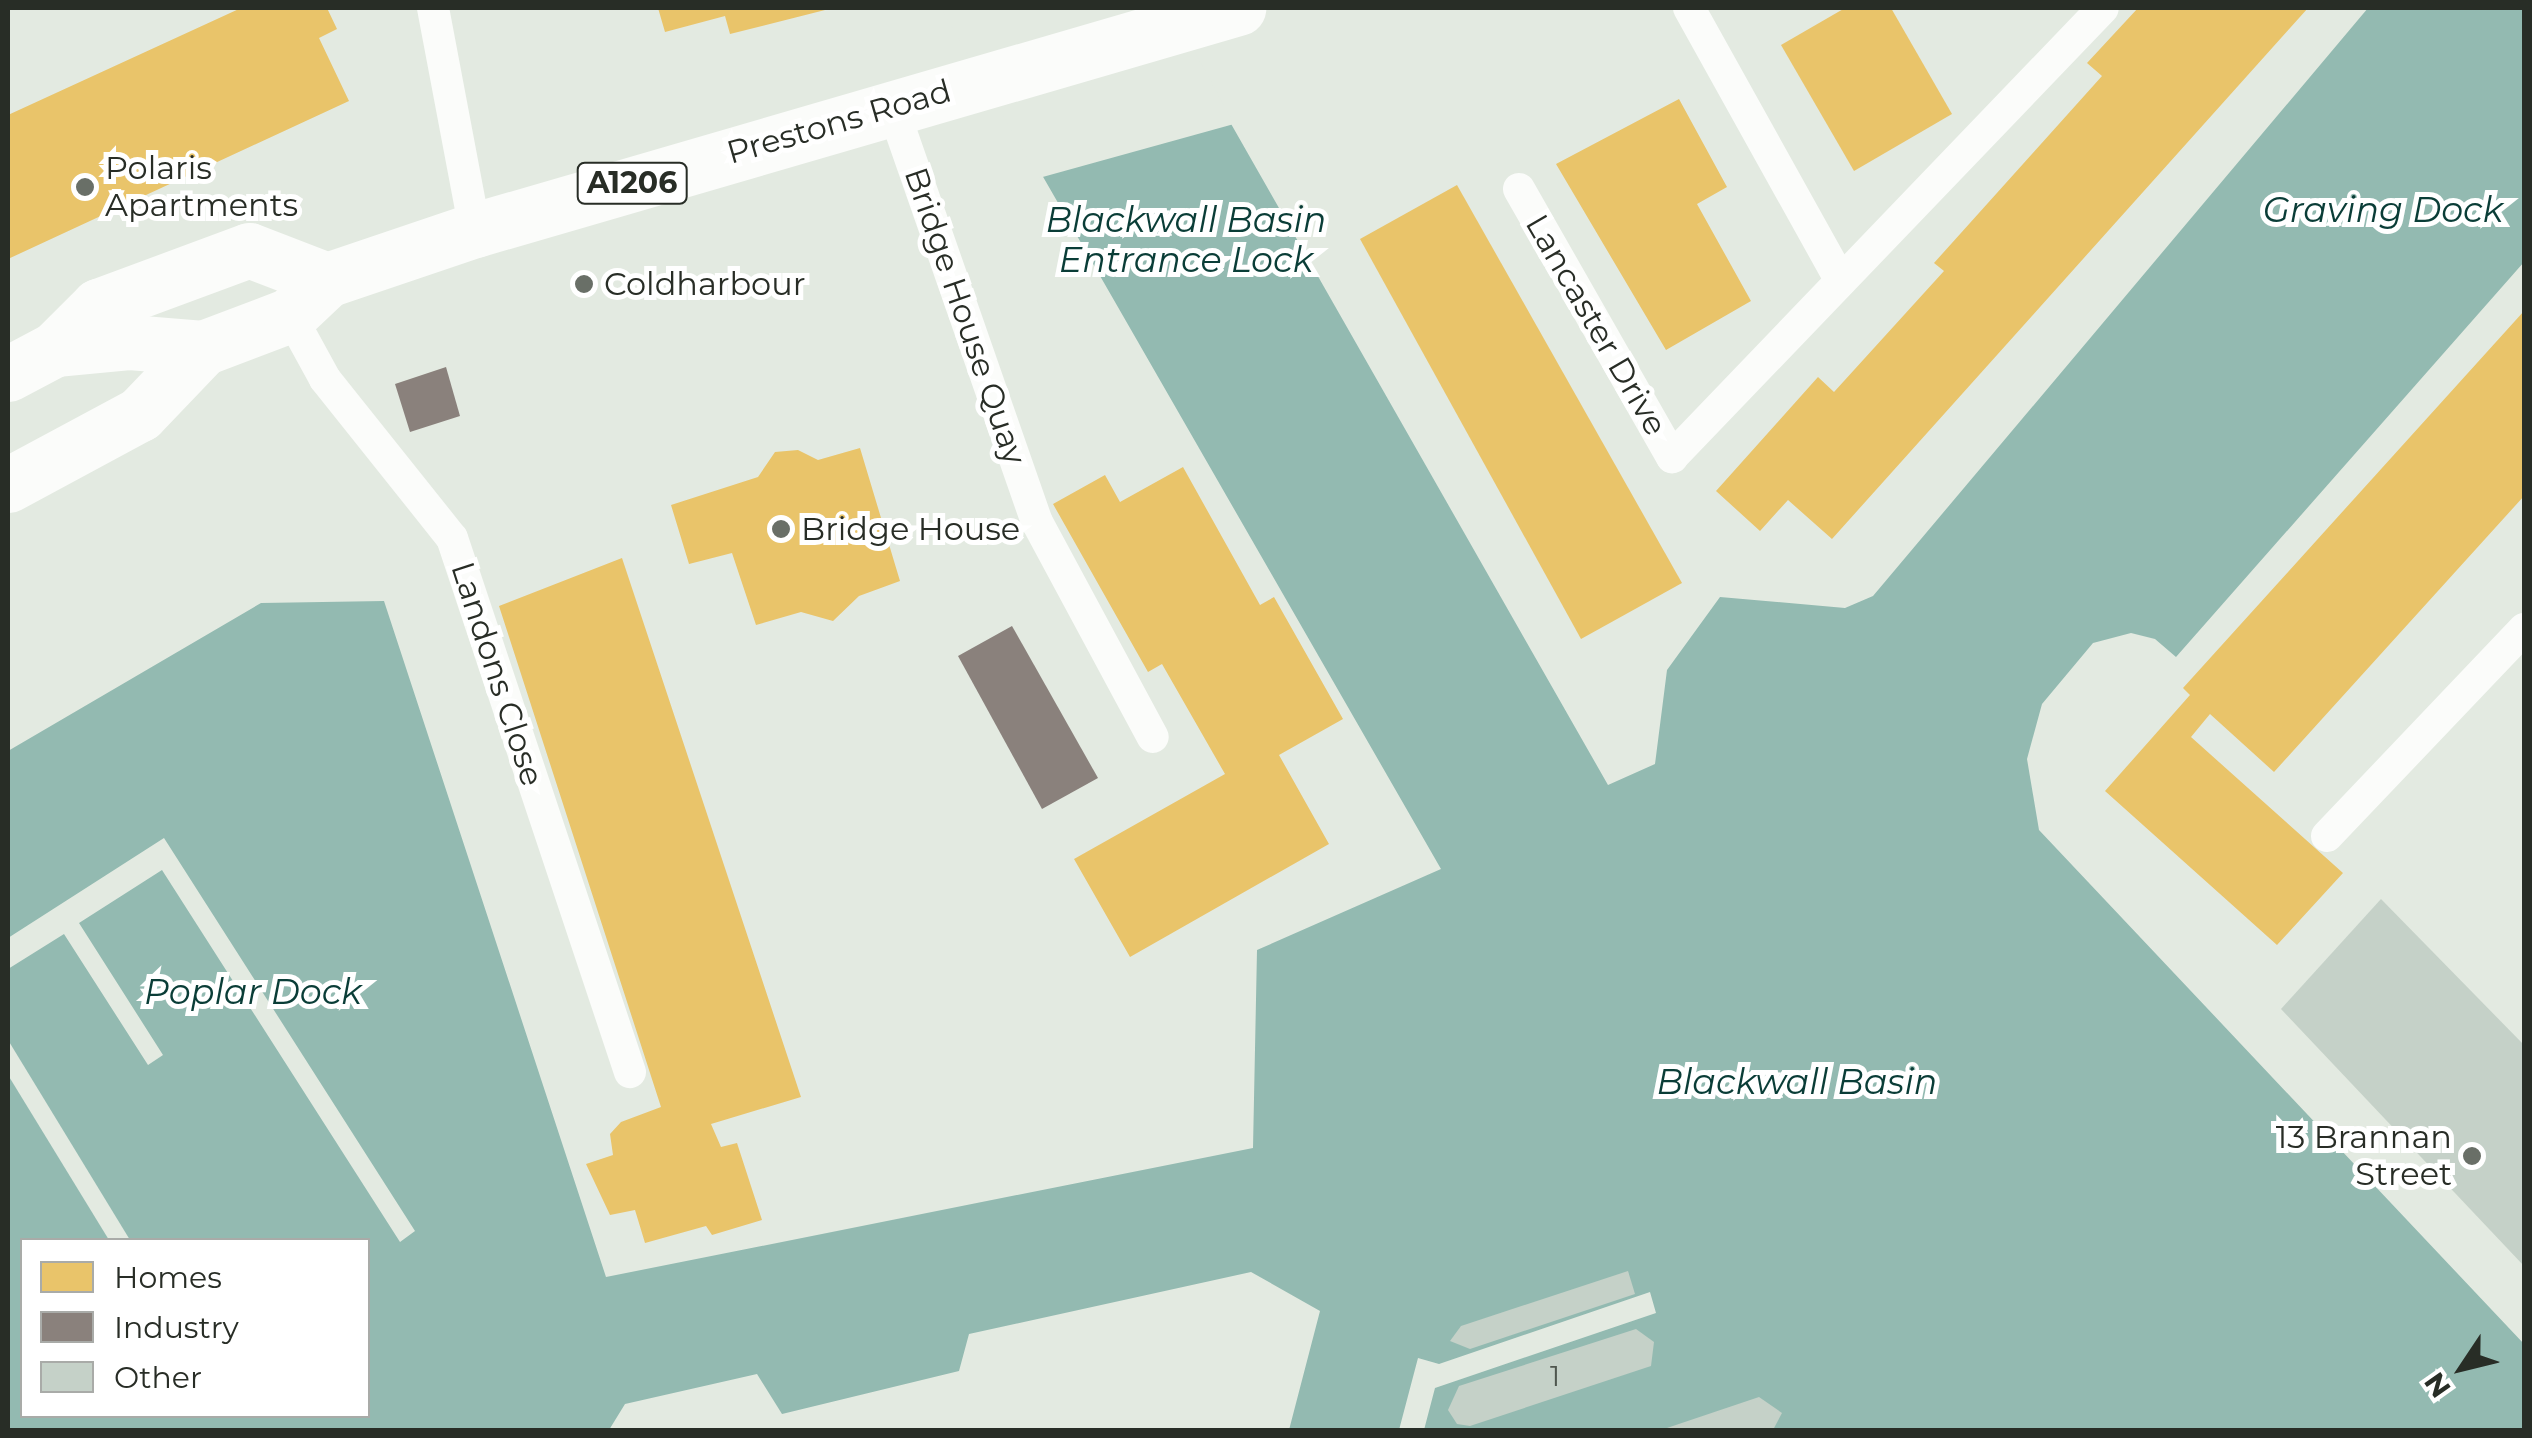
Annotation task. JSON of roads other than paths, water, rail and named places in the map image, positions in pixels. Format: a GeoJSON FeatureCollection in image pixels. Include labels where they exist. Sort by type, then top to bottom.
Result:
{"type":"FeatureCollection","features":[{"type":"Feature","properties":{"kind":"main road","name":"Prestons Road"},"geometry":{"type":"LineString","coordinates":[[8,485],[140,414],[202,348],[309,297],[475,230],[1238,8]]}},
{"type":"Feature","properties":{"kind":"main road","name":"Prestons Road"},"geometry":{"type":"LineString","coordinates":[[8,374],[55,349],[98,306],[249,250],[309,297]]}},
{"type":"Feature","properties":{"kind":"main road","name":"Prestons Road"},"geometry":{"type":"LineString","coordinates":[[55,349],[129,342],[202,348]]}},
{"type":"Feature","properties":{"kind":"lane"},"geometry":{"type":"LineString","coordinates":[[433,8],[475,230]]}},
{"type":"Feature","properties":{"kind":"lane"},"geometry":{"type":"LineString","coordinates":[[1689,8],[1841,281]]}},
{"type":"Feature","properties":{"kind":"lane","name":"Lancaster Drive"},"geometry":{"type":"LineString","coordinates":[[1519,189],[1672,457],[2103,8]]}},
{"type":"Feature","properties":{"kind":"lane","name":"Bridge House Quay"},"geometry":{"type":"LineString","coordinates":[[892,106],[1037,522],[1154,737]]}},
{"type":"Feature","properties":{"kind":"lane","name":"Landons Close"},"geometry":{"type":"LineString","coordinates":[[309,297],[325,379],[452,538],[630,1072]]}},
{"type":"Feature","properties":{"kind":"lane"},"geometry":{"type":"LineString","coordinates":[[2327,836],[2524,629]]}},
{"type":"Feature","properties":{"kind":"water"},"geometry":{"type":"Polygon","coordinates":[[[946,8],[1165,8],[1608,785],[1655,764],[1667,670],[1720,597],[1845,608],[1873,596],[2368,8],[2524,8],[2524,262],[2176,657],[2155,639],[2131,633],[2093,643],[2042,704],[2027,759],[2039,830],[2524,1344],[2524,1430],[1289,1430],[1320,1311],[1251,1272],[969,1334],[959,1371],[782,1414],[757,1374],[625,1404],[609,1430],[8,1430],[8,751],[261,603],[384,601],[606,1277],[1253,1148],[1257,950],[1441,869],[946,8]]]}},
{"type":"Feature","properties":{"kind":"place","name":"Polaris Apartments"},"geometry":{"type":"Point","coordinates":[85,187]}},
{"type":"Feature","properties":{"kind":"place","name":"Coldharbour"},"geometry":{"type":"Point","coordinates":[584,284]}},
{"type":"Feature","properties":{"kind":"place","name":"Bridge House"},"geometry":{"type":"Point","coordinates":[781,529]}},
{"type":"Feature","properties":{"kind":"place","name":"13 Brannan Street"},"geometry":{"type":"Point","coordinates":[2472,1156]}},
{"type":"Feature","properties":{"kind":"water label","name":"Graving Dock"},"geometry":{"type":"Point","coordinates":[2383,210]}},
{"type":"Feature","properties":{"kind":"water label","name":"Blackwall Basin Entrance Lock"},"geometry":{"type":"Point","coordinates":[1186,240]}},
{"type":"Feature","properties":{"kind":"water label","name":"Poplar Dock"},"geometry":{"type":"Point","coordinates":[253,992]}},
{"type":"Feature","properties":{"kind":"water label","name":"Blackwall Basin"},"geometry":{"type":"Point","coordinates":[1797,1082]}}]}
